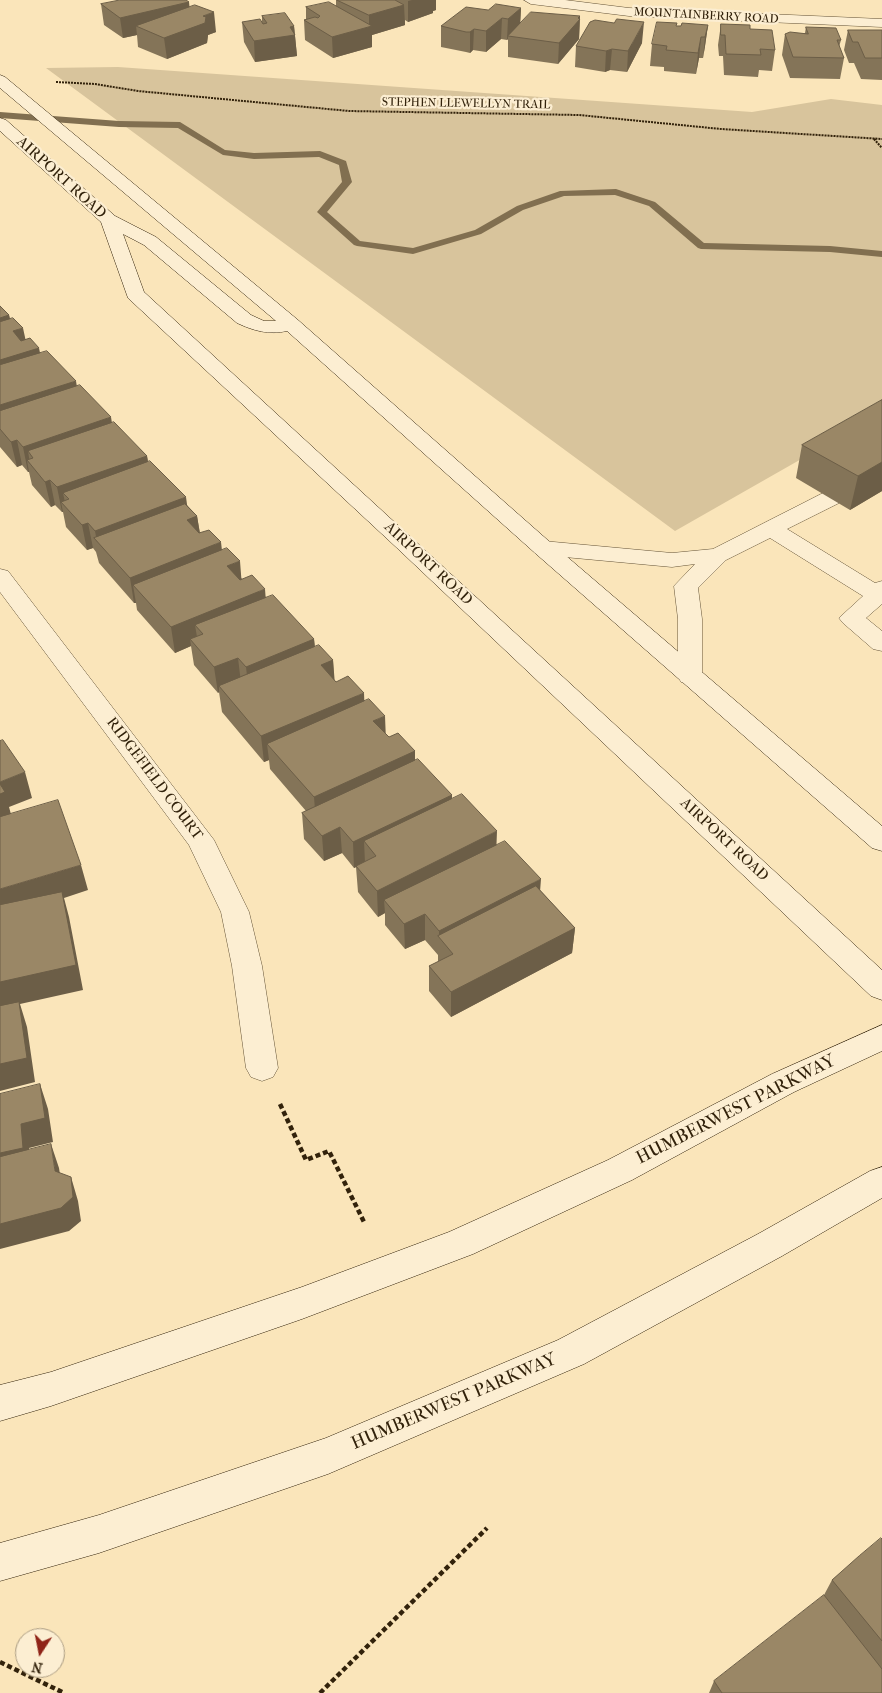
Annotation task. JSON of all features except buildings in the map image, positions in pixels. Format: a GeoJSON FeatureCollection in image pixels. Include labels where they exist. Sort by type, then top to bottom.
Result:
{"type":"FeatureCollection","features":[{"type":"Feature","properties":{"kind":"main road","name":"MOUNTAINBERRY ROAD"},"geometry":{"type":"LineString","coordinates":[[531,0],[629,12],[809,22],[882,23]]}},
{"type":"Feature","properties":{"kind":"main road"},"geometry":{"type":"LineString","coordinates":[[0,80],[291,324],[543,548],[882,842]]}},
{"type":"Feature","properties":{"kind":"main road","name":"AIRPORT ROAD"},"geometry":{"type":"LineString","coordinates":[[1,124],[109,220],[135,294],[406,543],[882,988]]}},
{"type":"Feature","properties":{"kind":"main road"},"geometry":{"type":"LineString","coordinates":[[109,220],[150,241],[244,319],[260,327],[275,328],[291,324]]}},
{"type":"Feature","properties":{"kind":"main road"},"geometry":{"type":"LineString","coordinates":[[690,676],[690,619],[686,586],[718,555],[831,498]]}},
{"type":"Feature","properties":{"kind":"main road"},"geometry":{"type":"LineString","coordinates":[[771,529],[881,594],[851,618],[882,643]]}},
{"type":"Feature","properties":{"kind":"main road"},"geometry":{"type":"LineString","coordinates":[[543,548],[672,560],[718,555]]}},
{"type":"Feature","properties":{"kind":"main road","name":"RIDGEFIELD COURT"},"geometry":{"type":"LineString","coordinates":[[0,576],[200,840],[235,912],[247,966],[262,1068]]}},
{"type":"Feature","properties":{"kind":"main road","name":"HUMBERWEST PARKWAY"},"geometry":{"type":"LineString","coordinates":[[0,1403],[51,1389],[284,1309],[461,1243],[620,1170],[783,1083],[882,1037]]}},
{"type":"Feature","properties":{"kind":"main road","name":"HUMBERWEST PARKWAY"},"geometry":{"type":"LineString","coordinates":[[0,1562],[99,1534],[328,1456],[571,1352],[770,1245],[882,1181]]}},
{"type":"Feature","properties":{"kind":"path","name":"STEPHEN LLEWELLYN TRAIL"},"geometry":{"type":"LineString","coordinates":[[50,82],[95,84],[138,91],[349,111],[579,115],[721,128],[882,139]]}},
{"type":"Feature","properties":{"kind":"path"},"geometry":{"type":"LineString","coordinates":[[874,139],[882,148]]}},
{"type":"Feature","properties":{"kind":"path"},"geometry":{"type":"LineString","coordinates":[[262,1068],[306,1160],[329,1151],[366,1224]]}},
{"type":"Feature","properties":{"kind":"path"},"geometry":{"type":"LineString","coordinates":[[320,1693],[487,1528]]}},
{"type":"Feature","properties":{"kind":"path"},"geometry":{"type":"LineString","coordinates":[[0,1662],[64,1693]]}},
{"type":"Feature","properties":{"kind":"shaded area"},"geometry":{"type":"Polygon","coordinates":[[[118,67],[752,112],[831,99],[882,105],[882,413],[675,531],[46,68],[118,67]]]}},
{"type":"Feature","properties":{"kind":"waterway"},"geometry":{"type":"LineString","coordinates":[[0,115],[119,124],[180,125],[223,152],[254,156],[320,154],[343,163],[347,182],[322,212],[357,243],[413,251],[478,232],[520,208],[563,193],[616,192],[652,204],[701,246],[830,249],[882,254]]}}]}
